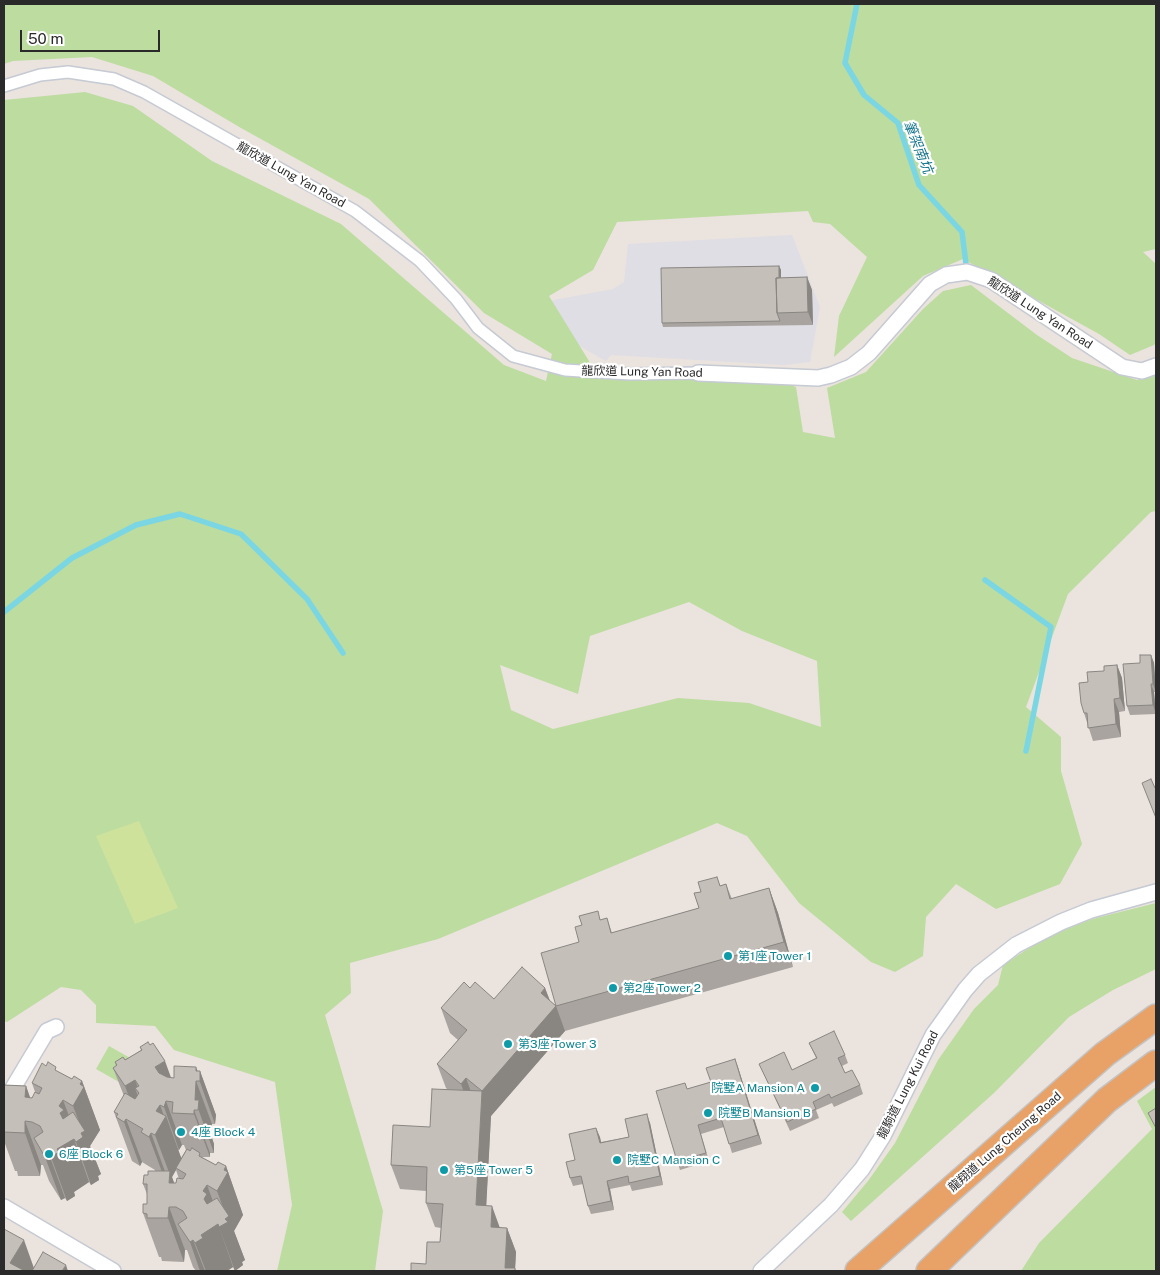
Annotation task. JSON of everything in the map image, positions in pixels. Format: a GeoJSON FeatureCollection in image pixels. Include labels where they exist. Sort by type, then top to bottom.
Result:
{"type":"FeatureCollection","features":[{"type":"Feature","properties":{"kind":"highway","name":"龍翔道 Lung Cheung Road"},"geometry":{"type":"LineString","coordinates":[[858,1271],[1105,1054],[1156,1017]]}},
{"type":"Feature","properties":{"kind":"highway"},"geometry":{"type":"LineString","coordinates":[[929,1271],[1107,1100],[1156,1063]]}},
{"type":"Feature","properties":{"kind":"street","name":"龍欣道 Lung Yan Road"},"geometry":{"type":"LineString","coordinates":[[4,86],[40,75],[74,72],[114,79],[144,92],[355,211],[420,262],[456,299],[478,328],[513,356],[565,370],[630,374],[818,378],[831,375],[851,367],[868,353],[930,284],[946,275],[967,272],[991,280],[1122,367],[1142,371],[1156,366]]}},
{"type":"Feature","properties":{"kind":"street","name":"龍駒道 Lung Kui Road"},"geometry":{"type":"LineString","coordinates":[[761,1271],[831,1205],[862,1169],[882,1136],[933,1036],[965,990],[979,974],[1034,934],[1091,910],[1156,892]]}},
{"type":"Feature","properties":{"kind":"street"},"geometry":{"type":"LineString","coordinates":[[4,1103],[47,1030],[56,1026]]}},
{"type":"Feature","properties":{"kind":"street"},"geometry":{"type":"LineString","coordinates":[[4,1206],[114,1271]]}},
{"type":"Feature","properties":{"kind":"shaded area"},"geometry":{"type":"Polygon","coordinates":[[[792,235],[820,307],[810,362],[784,365],[611,355],[606,361],[572,342],[548,301],[613,289],[624,282],[628,244],[792,235]]]}},
{"type":"Feature","properties":{"kind":"green space"},"geometry":{"type":"Polygon","coordinates":[[[4,4],[1156,4],[1156,249],[1143,252],[1156,264],[1156,342],[1154,345],[1130,355],[1099,334],[963,259],[923,276],[834,357],[839,316],[867,257],[830,224],[813,222],[808,211],[617,222],[593,270],[549,296],[592,366],[709,381],[773,379],[796,387],[803,432],[835,438],[827,388],[866,372],[923,309],[943,291],[971,285],[1037,335],[1072,358],[1137,380],[1156,371],[1156,511],[1151,512],[1068,594],[1026,707],[1061,737],[1061,771],[1082,844],[1060,884],[996,909],[956,884],[926,917],[923,956],[895,972],[871,962],[799,903],[747,836],[717,823],[438,939],[350,963],[351,993],[325,1015],[383,1211],[375,1271],[277,1271],[292,1205],[275,1082],[174,1050],[155,1026],[96,1023],[96,1005],[81,990],[61,987],[7,1022],[4,1021],[4,100],[85,92],[133,106],[212,161],[341,224],[504,365],[546,381],[552,354],[484,313],[369,199],[241,128],[153,76],[92,57],[13,61],[4,64],[4,4]],[[689,602],[590,636],[578,694],[500,665],[511,710],[553,729],[678,698],[749,703],[821,727],[817,661],[742,631],[689,602]]]}},
{"type":"Feature","properties":{"kind":"green space"},"geometry":{"type":"Polygon","coordinates":[[[139,821],[178,908],[135,924],[96,836],[139,821]]]}},
{"type":"Feature","properties":{"kind":"green space"},"geometry":{"type":"Polygon","coordinates":[[[1156,903],[1156,969],[1113,990],[1069,1017],[994,1093],[851,1221],[842,1212],[868,1181],[895,1143],[938,1060],[974,1009],[998,985],[1003,965],[1046,937],[1092,919],[1156,903]]]}},
{"type":"Feature","properties":{"kind":"green space"},"geometry":{"type":"Polygon","coordinates":[[[109,1046],[132,1059],[119,1082],[96,1069],[109,1046]]]}},
{"type":"Feature","properties":{"kind":"green space"},"geometry":{"type":"Polygon","coordinates":[[[1156,1087],[1156,1271],[1021,1271],[1039,1243],[1152,1129],[1137,1101],[1156,1087]]]}},
{"type":"Feature","properties":{"kind":"building"},"geometry":{"type":"Polygon","coordinates":[[[779,266],[779,278],[776,278],[777,313],[780,321],[662,323],[661,268],[779,266]]]}},
{"type":"Feature","properties":{"kind":"building"},"geometry":{"type":"Polygon","coordinates":[[[807,277],[808,312],[777,313],[776,278],[807,277]]]}},
{"type":"Feature","properties":{"kind":"building"},"geometry":{"type":"Polygon","coordinates":[[[1140,655],[1151,655],[1153,705],[1127,706],[1123,664],[1140,663],[1140,655]]]}},
{"type":"Feature","properties":{"kind":"building"},"geometry":{"type":"Polygon","coordinates":[[[1117,665],[1120,698],[1114,699],[1116,724],[1088,728],[1087,713],[1084,713],[1081,703],[1079,683],[1088,682],[1087,672],[1104,671],[1104,666],[1117,665]]]}},
{"type":"Feature","properties":{"kind":"building"},"geometry":{"type":"Polygon","coordinates":[[[1151,779],[1156,787],[1156,818],[1142,783],[1151,779]]]}},
{"type":"Feature","properties":{"kind":"building"},"geometry":{"type":"Polygon","coordinates":[[[717,877],[720,886],[726,884],[730,899],[769,888],[784,942],[556,1006],[541,953],[579,942],[575,927],[582,925],[579,916],[598,911],[600,920],[607,918],[611,933],[699,908],[694,893],[701,892],[698,882],[717,877]]]}},
{"type":"Feature","properties":{"kind":"building"},"geometry":{"type":"Polygon","coordinates":[[[522,967],[545,988],[541,993],[556,1006],[482,1091],[466,1078],[461,1084],[437,1064],[467,1030],[441,1008],[464,982],[470,988],[475,982],[494,999],[522,967]]]}},
{"type":"Feature","properties":{"kind":"building","name":"院墅A Mansion A"},"geometry":{"type":"Polygon","coordinates":[[[834,1031],[845,1055],[838,1058],[845,1073],[852,1070],[860,1085],[831,1098],[829,1094],[813,1102],[816,1109],[787,1122],[759,1064],[784,1052],[792,1070],[817,1058],[809,1043],[834,1031]]]}},
{"type":"Feature","properties":{"kind":"building"},"geometry":{"type":"Polygon","coordinates":[[[148,1042],[150,1045],[153,1043],[165,1061],[155,1067],[159,1073],[174,1078],[174,1066],[196,1067],[196,1071],[200,1071],[200,1081],[196,1081],[195,1100],[199,1100],[198,1110],[194,1110],[194,1114],[172,1113],[173,1102],[166,1101],[164,1107],[160,1105],[156,1111],[166,1116],[155,1135],[151,1133],[149,1137],[141,1132],[143,1129],[126,1119],[124,1122],[116,1117],[118,1114],[114,1112],[125,1093],[135,1099],[139,1093],[135,1088],[139,1086],[135,1080],[125,1086],[113,1068],[117,1065],[115,1062],[123,1057],[125,1060],[142,1050],[140,1047],[148,1042]]]}},
{"type":"Feature","properties":{"kind":"building","name":"院墅B Mansion B"},"geometry":{"type":"Polygon","coordinates":[[[735,1059],[758,1135],[729,1144],[721,1118],[698,1125],[706,1153],[677,1161],[656,1091],[685,1083],[687,1089],[711,1082],[706,1068],[735,1059]]]}},
{"type":"Feature","properties":{"kind":"building"},"geometry":{"type":"Polygon","coordinates":[[[48,1062],[56,1067],[55,1070],[72,1079],[74,1076],[82,1081],[80,1084],[84,1087],[73,1106],[63,1100],[59,1106],[64,1110],[60,1113],[63,1119],[73,1112],[85,1131],[81,1133],[83,1137],[76,1142],[74,1139],[57,1149],[59,1152],[51,1157],[49,1154],[45,1157],[34,1138],[43,1132],[40,1126],[25,1121],[25,1133],[4,1132],[4,1085],[26,1086],[25,1097],[32,1098],[35,1092],[39,1094],[42,1088],[32,1083],[42,1063],[46,1066],[48,1062]]]}},
{"type":"Feature","properties":{"kind":"building"},"geometry":{"type":"Polygon","coordinates":[[[432,1089],[482,1091],[476,1205],[492,1206],[491,1227],[507,1228],[505,1268],[515,1268],[515,1271],[411,1271],[411,1263],[426,1264],[427,1242],[440,1242],[443,1204],[426,1203],[427,1167],[391,1165],[393,1125],[430,1127],[432,1089]]]}},
{"type":"Feature","properties":{"kind":"building"},"geometry":{"type":"Polygon","coordinates":[[[1156,1108],[1156,1128],[1148,1113],[1156,1108]]]}},
{"type":"Feature","properties":{"kind":"building","name":"院墅C Mansion C"},"geometry":{"type":"Polygon","coordinates":[[[647,1114],[660,1176],[629,1183],[628,1176],[607,1181],[611,1201],[588,1206],[581,1176],[570,1178],[566,1162],[575,1160],[569,1134],[596,1128],[600,1143],[629,1137],[625,1119],[647,1114]]]}},
{"type":"Feature","properties":{"kind":"building"},"geometry":{"type":"Polygon","coordinates":[[[192,1148],[200,1153],[199,1156],[216,1165],[218,1162],[226,1166],[224,1170],[228,1172],[217,1191],[207,1185],[203,1191],[207,1194],[204,1199],[207,1204],[217,1198],[229,1216],[225,1219],[228,1222],[219,1227],[218,1224],[201,1235],[203,1238],[195,1243],[193,1240],[190,1242],[178,1224],[187,1218],[183,1211],[176,1207],[169,1207],[168,1218],[147,1218],[147,1214],[143,1213],[143,1204],[147,1204],[147,1184],[143,1184],[144,1175],[148,1175],[148,1171],[170,1171],[169,1183],[176,1183],[177,1178],[183,1179],[186,1174],[176,1168],[187,1149],[190,1151],[192,1148]]]}},
{"type":"Feature","properties":{"kind":"building"},"geometry":{"type":"Polygon","coordinates":[[[4,1229],[24,1240],[10,1263],[25,1271],[4,1271],[4,1229]]]}},
{"type":"Feature","properties":{"kind":"building"},"geometry":{"type":"Polygon","coordinates":[[[43,1252],[66,1265],[62,1271],[32,1271],[43,1252]]]}},
{"type":"Feature","properties":{"kind":"waterway","name":"筆架南坑"},"geometry":{"type":"LineString","coordinates":[[857,4],[845,63],[864,95],[898,123],[919,185],[962,232],[967,272]]}},
{"type":"Feature","properties":{"kind":"waterway"},"geometry":{"type":"LineString","coordinates":[[4,612],[72,558],[136,525],[180,514],[241,534],[307,599],[343,653]]}},
{"type":"Feature","properties":{"kind":"waterway"},"geometry":{"type":"LineString","coordinates":[[985,580],[1051,627],[1026,751]]}},
{"type":"Feature","properties":{"kind":"place","name":"第1座 Tower 1"},"geometry":{"type":"Point","coordinates":[728,956]}},
{"type":"Feature","properties":{"kind":"place","name":"第2座 Tower 2"},"geometry":{"type":"Point","coordinates":[613,988]}},
{"type":"Feature","properties":{"kind":"place","name":"第3座 Tower 3"},"geometry":{"type":"Point","coordinates":[508,1044]}},
{"type":"Feature","properties":{"kind":"place","name":"院墅A Mansion A"},"geometry":{"type":"Point","coordinates":[815,1088]}},
{"type":"Feature","properties":{"kind":"place","name":"院墅B Mansion B"},"geometry":{"type":"Point","coordinates":[708,1113]}},
{"type":"Feature","properties":{"kind":"place","name":"4座 Block 4"},"geometry":{"type":"Point","coordinates":[181,1132]}},
{"type":"Feature","properties":{"kind":"place","name":"6座 Block 6"},"geometry":{"type":"Point","coordinates":[49,1154]}},
{"type":"Feature","properties":{"kind":"place","name":"院墅C Mansion C"},"geometry":{"type":"Point","coordinates":[617,1160]}},
{"type":"Feature","properties":{"kind":"place","name":"第5座 Tower 5"},"geometry":{"type":"Point","coordinates":[444,1170]}}]}
